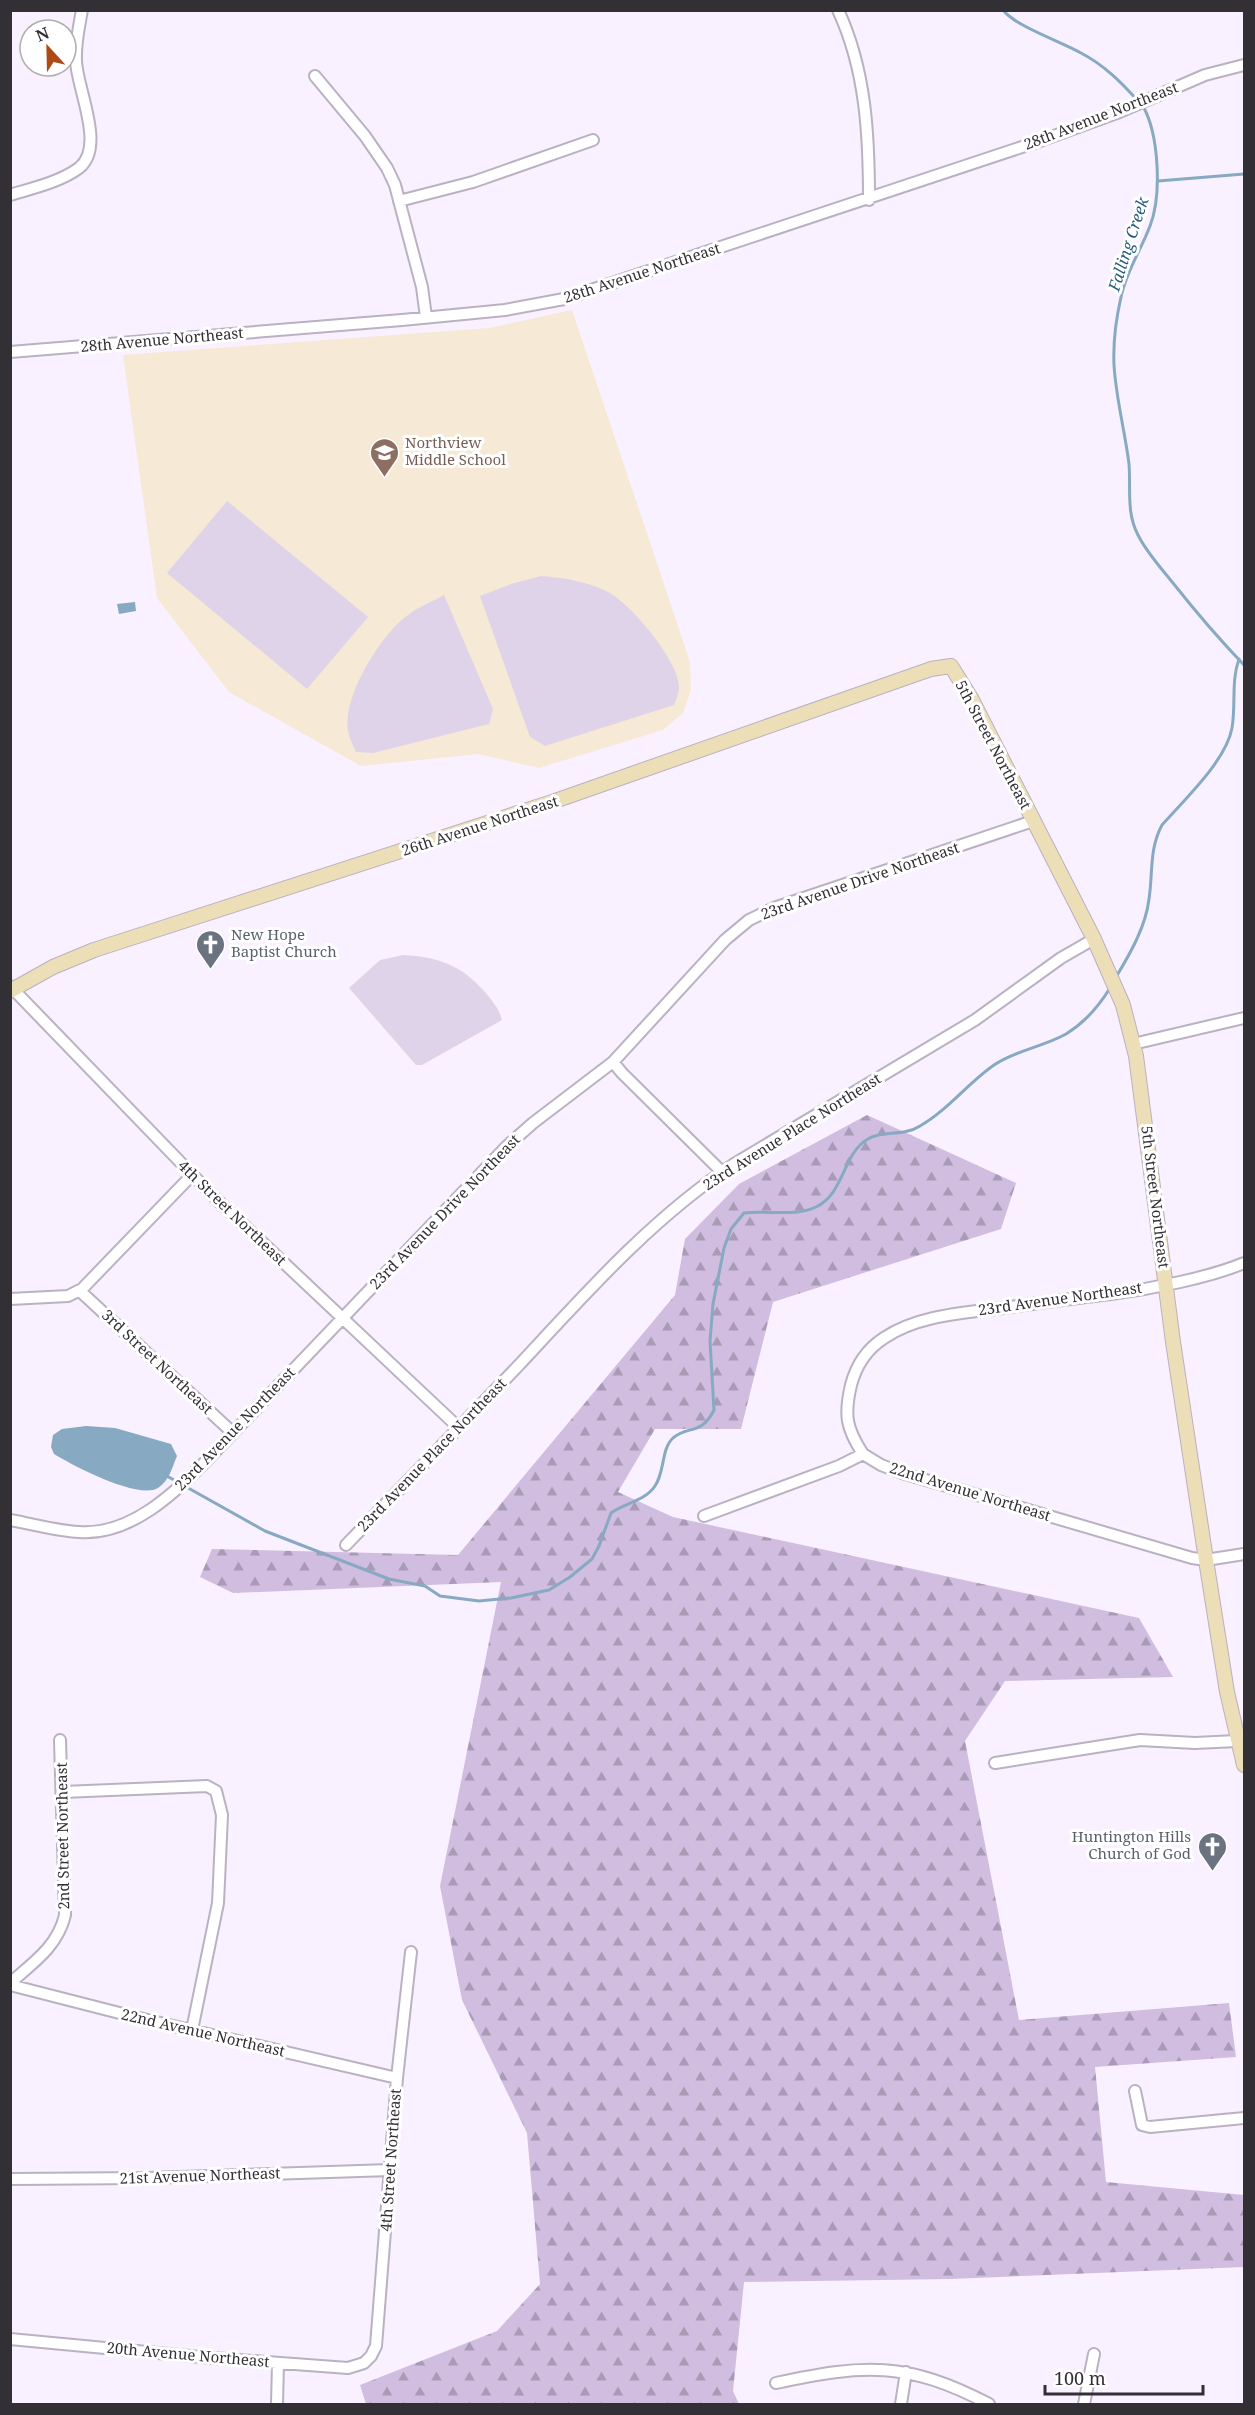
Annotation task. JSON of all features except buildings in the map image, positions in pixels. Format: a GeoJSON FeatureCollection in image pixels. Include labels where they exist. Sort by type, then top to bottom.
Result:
{"type":"FeatureCollection","features":[{"type":"Feature","properties":{"kind":"street"},"geometry":{"type":"LineString","coordinates":[[10,195],[71,173],[81,167],[88,153],[90,130],[78,81],[76,60],[82,10]]}},
{"type":"Feature","properties":{"kind":"street"},"geometry":{"type":"LineString","coordinates":[[838,10],[853,50],[866,110],[869,151],[868,200]]}},
{"type":"Feature","properties":{"kind":"street","name":"28th Avenue Northeast"},"geometry":{"type":"LineString","coordinates":[[10,352],[505,310],[564,299],[868,200],[1040,141],[1135,106],[1205,75],[1245,65]]}},
{"type":"Feature","properties":{"kind":"street"},"geometry":{"type":"LineString","coordinates":[[315,76],[377,152],[387,168],[399,201],[422,288],[426,316]]}},
{"type":"Feature","properties":{"kind":"street"},"geometry":{"type":"LineString","coordinates":[[399,201],[472,183],[593,140]]}},
{"type":"Feature","properties":{"kind":"street","name":"5th Street Northeast"},"geometry":{"type":"LineString","coordinates":[[951,666],[1094,939],[1123,1005],[1133,1044],[1206,1560],[1227,1692],[1237,1741],[1245,1765]]}},
{"type":"Feature","properties":{"kind":"street","name":"26th Avenue Northeast"},"geometry":{"type":"LineString","coordinates":[[12,989],[94,950],[541,806],[883,685],[931,669],[951,666]]}},
{"type":"Feature","properties":{"kind":"street","name":"23rd Avenue Drive Northeast"},"geometry":{"type":"LineString","coordinates":[[343,1318],[506,1147],[533,1123],[613,1062],[710,955],[749,920],[774,909],[1033,821]]}},
{"type":"Feature","properties":{"kind":"street","name":"23rd Avenue Place Northeast"},"geometry":{"type":"LineString","coordinates":[[346,1545],[639,1241],[683,1201],[722,1172],[975,1020],[1061,958],[1094,939]]}},
{"type":"Feature","properties":{"kind":"street","name":"4th Street Northeast"},"geometry":{"type":"LineString","coordinates":[[12,989],[192,1175],[458,1427]]}},
{"type":"Feature","properties":{"kind":"street"},"geometry":{"type":"LineString","coordinates":[[1133,1044],[1245,1018]]}},
{"type":"Feature","properties":{"kind":"street"},"geometry":{"type":"LineString","coordinates":[[613,1062],[722,1172]]}},
{"type":"Feature","properties":{"kind":"street"},"geometry":{"type":"LineString","coordinates":[[10,1299],[68,1296],[80,1291],[192,1175]]}},
{"type":"Feature","properties":{"kind":"street","name":"23rd Avenue Northeast"},"geometry":{"type":"LineString","coordinates":[[863,1454],[849,1427],[846,1408],[860,1362],[878,1342],[902,1328],[941,1317],[1109,1294],[1209,1275],[1245,1263]]}},
{"type":"Feature","properties":{"kind":"street","name":"3rd Street Northeast"},"geometry":{"type":"LineString","coordinates":[[80,1291],[233,1433]]}},
{"type":"Feature","properties":{"kind":"street","name":"23rd Avenue Northeast"},"geometry":{"type":"LineString","coordinates":[[10,1520],[77,1532],[102,1530],[144,1513],[187,1480],[343,1318]]}},
{"type":"Feature","properties":{"kind":"street"},"geometry":{"type":"LineString","coordinates":[[704,1516],[839,1466],[863,1454]]}},
{"type":"Feature","properties":{"kind":"street","name":"22nd Avenue Northeast"},"geometry":{"type":"LineString","coordinates":[[863,1454],[881,1465],[902,1473],[1192,1558],[1206,1560],[1245,1554]]}},
{"type":"Feature","properties":{"kind":"street","name":"2nd Street Northeast"},"geometry":{"type":"LineString","coordinates":[[10,1984],[51,1946],[63,1924],[65,1905],[60,1740]]}},
{"type":"Feature","properties":{"kind":"street"},"geometry":{"type":"LineString","coordinates":[[995,1763],[1140,1740],[1195,1743],[1237,1741]]}},
{"type":"Feature","properties":{"kind":"street"},"geometry":{"type":"LineString","coordinates":[[63,1792],[207,1786],[216,1791],[222,1815],[218,1903],[192,2030]]}},
{"type":"Feature","properties":{"kind":"street","name":"4th Street Northeast"},"geometry":{"type":"LineString","coordinates":[[364,2363],[376,2346],[397,2078],[411,1952]]}},
{"type":"Feature","properties":{"kind":"street","name":"22nd Avenue Northeast"},"geometry":{"type":"LineString","coordinates":[[10,1984],[397,2078]]}},
{"type":"Feature","properties":{"kind":"street"},"geometry":{"type":"LineString","coordinates":[[1135,2091],[1142,2125],[1150,2127],[1245,2118]]}},
{"type":"Feature","properties":{"kind":"street","name":"21st Avenue Northeast"},"geometry":{"type":"LineString","coordinates":[[10,2179],[148,2178],[390,2170]]}},
{"type":"Feature","properties":{"kind":"street","name":"20th Avenue Northeast"},"geometry":{"type":"LineString","coordinates":[[10,2338],[348,2368],[364,2363]]}},
{"type":"Feature","properties":{"kind":"street"},"geometry":{"type":"LineString","coordinates":[[1084,2404],[1094,2355]]}},
{"type":"Feature","properties":{"kind":"street"},"geometry":{"type":"LineString","coordinates":[[277,2404],[278,2363]]}},
{"type":"Feature","properties":{"kind":"street"},"geometry":{"type":"LineString","coordinates":[[776,2383],[858,2369],[906,2372],[923,2376],[989,2404]]}},
{"type":"Feature","properties":{"kind":"street"},"geometry":{"type":"LineString","coordinates":[[901,2404],[906,2372]]}},
{"type":"Feature","properties":{"kind":"shaded area","name":"Northview Middle School"},"geometry":{"type":"Polygon","coordinates":[[[572,310],[690,662],[691,690],[683,713],[663,730],[539,768],[478,754],[361,766],[229,692],[157,598],[123,355],[489,328],[572,310]]]}},
{"type":"Feature","properties":{"kind":"shaded area"},"geometry":{"type":"Polygon","coordinates":[[[227,501],[368,617],[307,689],[167,573],[227,501]]]}},
{"type":"Feature","properties":{"kind":"shaded area"},"geometry":{"type":"Polygon","coordinates":[[[541,576],[592,585],[618,598],[629,608],[652,634],[671,663],[679,687],[674,705],[545,746],[530,737],[480,596],[541,576]]]}},
{"type":"Feature","properties":{"kind":"shaded area"},"geometry":{"type":"Polygon","coordinates":[[[444,595],[493,709],[489,724],[373,753],[356,752],[349,734],[348,717],[357,684],[366,667],[386,636],[397,624],[416,609],[444,595]]]}},
{"type":"Feature","properties":{"kind":"shaded area"},"geometry":{"type":"Polygon","coordinates":[[[403,955],[438,960],[458,969],[485,992],[497,1008],[502,1020],[422,1065],[416,1065],[349,988],[380,960],[403,955]]]}},
{"type":"Feature","properties":{"kind":"green space"},"geometry":{"type":"Polygon","coordinates":[[[867,1115],[1016,1183],[1001,1229],[773,1302],[741,1429],[655,1429],[618,1492],[673,1517],[1139,1618],[1173,1677],[1005,1681],[965,1741],[1019,2020],[1229,2003],[1236,2057],[1095,2067],[1106,2182],[1244,2195],[1244,2267],[951,2279],[744,2282],[733,2391],[739,2404],[366,2404],[360,2385],[497,2331],[540,2284],[527,2133],[462,2000],[440,1886],[501,1582],[233,1593],[200,1577],[212,1549],[458,1555],[675,1295],[685,1239],[739,1184],[867,1115]]]}},
{"type":"Feature","properties":{"kind":"water"},"geometry":{"type":"Polygon","coordinates":[[[135,602],[136,611],[119,614],[117,604],[135,602]]]}},
{"type":"Feature","properties":{"kind":"water"},"geometry":{"type":"Polygon","coordinates":[[[86,1426],[115,1428],[171,1444],[177,1456],[168,1478],[158,1488],[136,1489],[105,1480],[54,1454],[51,1447],[53,1435],[62,1429],[86,1426]]]}},
{"type":"Feature","properties":{"kind":"waterway","name":"Falling Creek"},"geometry":{"type":"LineString","coordinates":[[1003,10],[1018,22],[1073,49],[1105,68],[1138,101]]}},
{"type":"Feature","properties":{"kind":"waterway","name":"Falling Creek"},"geometry":{"type":"LineString","coordinates":[[1143,106],[1153,133],[1157,165],[1156,198],[1150,226],[1123,288],[1116,322],[1114,348],[1117,390],[1129,464],[1132,518],[1138,535],[1154,560],[1244,665]]}},
{"type":"Feature","properties":{"kind":"waterway"},"geometry":{"type":"LineString","coordinates":[[1158,181],[1244,174]]}},
{"type":"Feature","properties":{"kind":"waterway"},"geometry":{"type":"LineString","coordinates":[[1116,977],[1145,919],[1153,852],[1162,825],[1203,780],[1222,754],[1228,741],[1232,728],[1235,676],[1239,659]]}},
{"type":"Feature","properties":{"kind":"waterway"},"geometry":{"type":"LineString","coordinates":[[165,1475],[265,1531],[389,1579],[425,1586],[440,1596],[479,1601],[511,1598],[549,1590],[592,1559],[611,1513],[651,1491],[658,1480],[667,1448],[673,1438],[704,1424],[714,1410],[710,1341],[713,1304],[724,1248],[731,1229],[744,1213],[790,1213],[816,1207],[833,1193],[853,1154],[868,1139],[907,1131],[930,1120],[994,1065],[1073,1030],[1091,1014],[1110,988]]}},
{"type":"Feature","properties":{"kind":"place","name":"Northview Middle School"},"geometry":{"type":"Point","coordinates":[384,478]}},
{"type":"Feature","properties":{"kind":"place","name":"New Hope Baptist Church"},"geometry":{"type":"Point","coordinates":[210,970]}},
{"type":"Feature","properties":{"kind":"place","name":"Huntington Hills Church of God"},"geometry":{"type":"Point","coordinates":[1212,1872]}}]}
